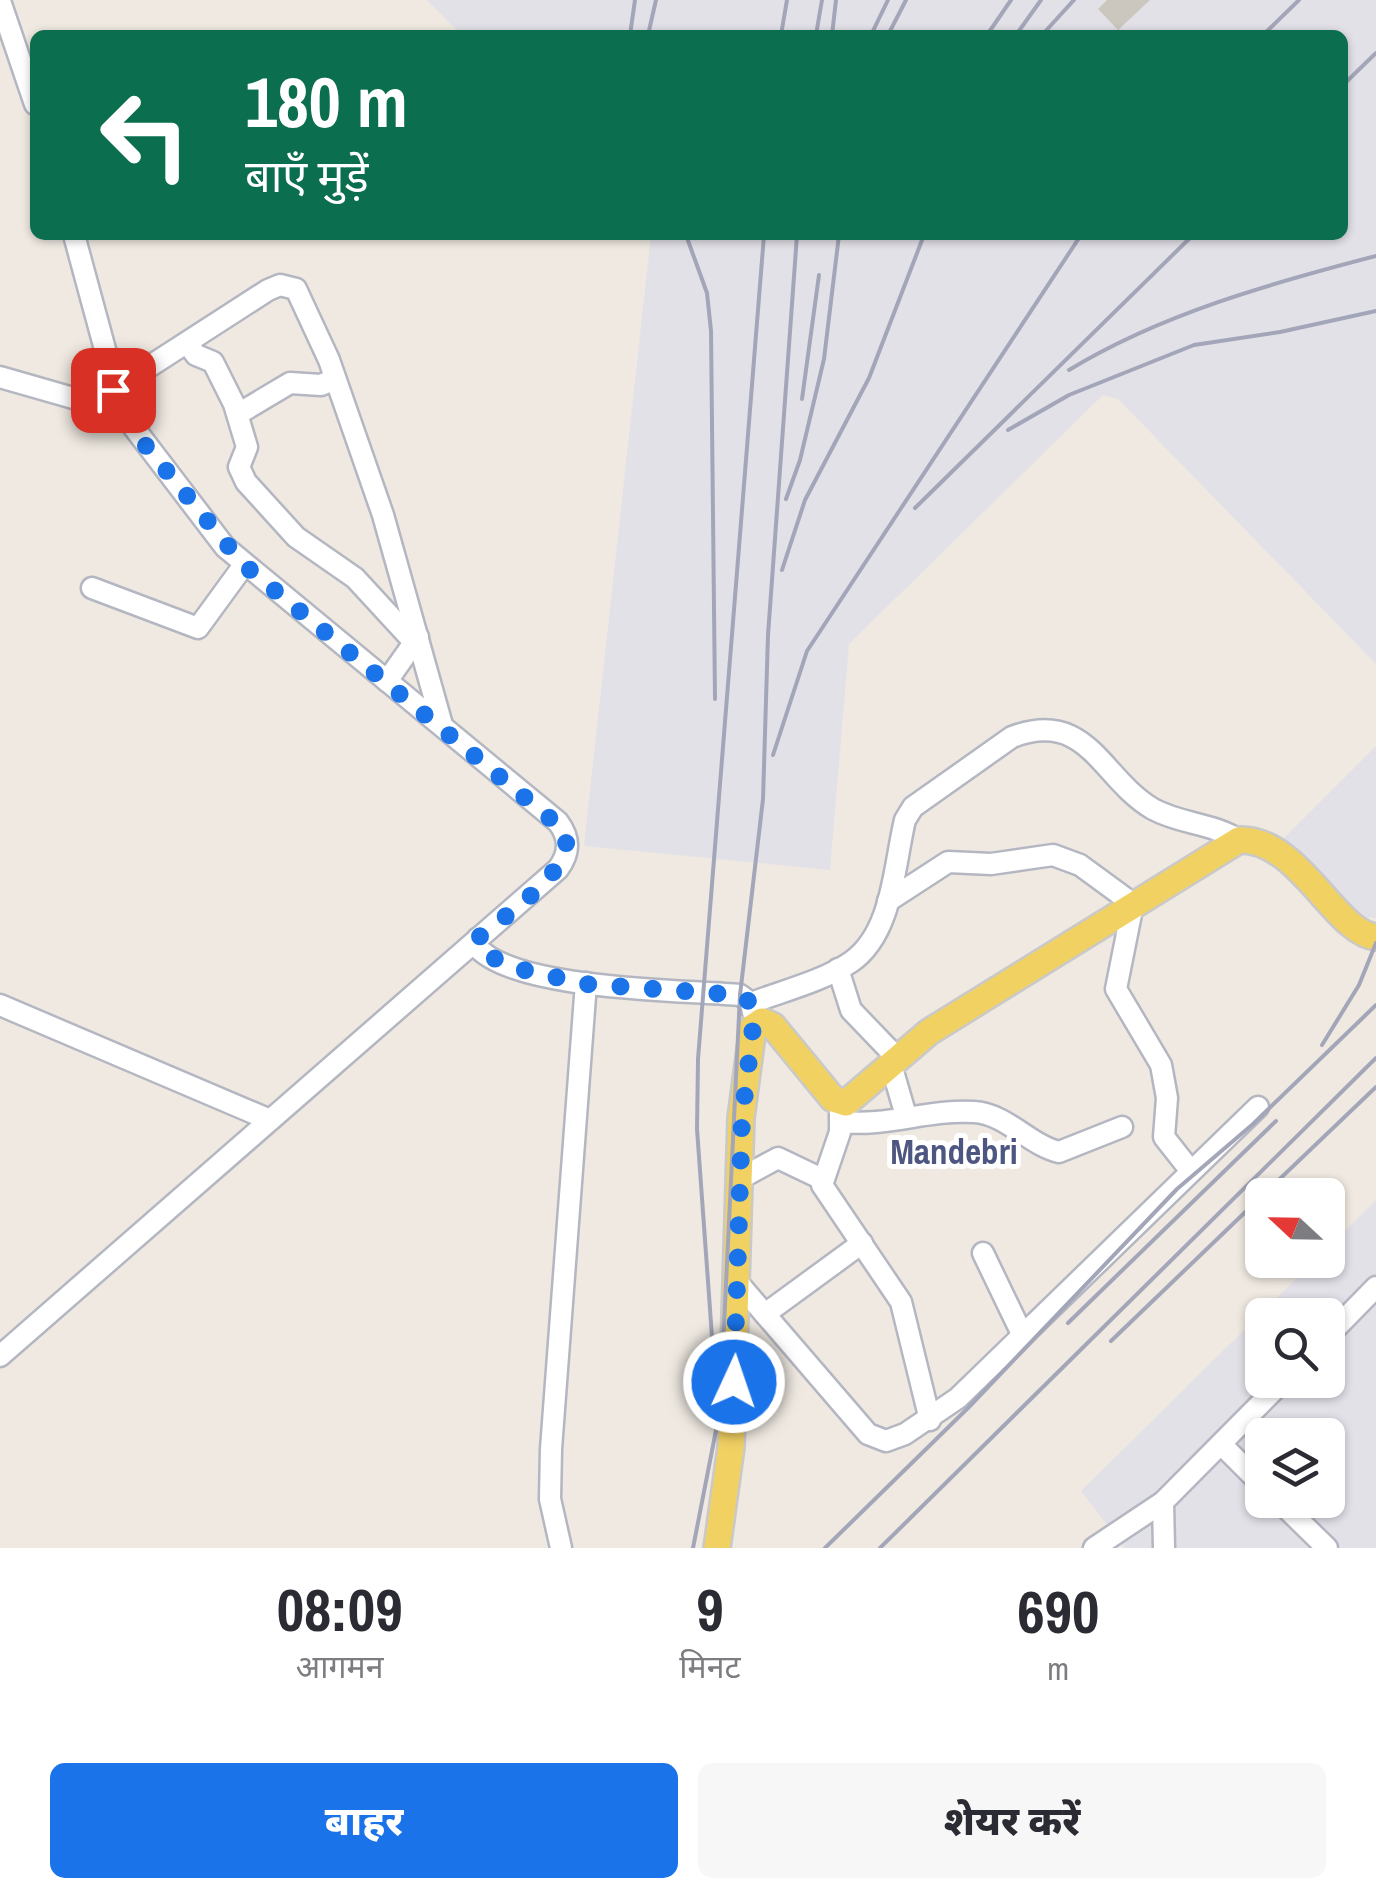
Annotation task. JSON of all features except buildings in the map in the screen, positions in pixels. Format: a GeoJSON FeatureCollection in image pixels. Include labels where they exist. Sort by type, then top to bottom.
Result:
{"type":"FeatureCollection","features":[{"type":"Feature","properties":{"kind":"main road"},"geometry":{"type":"LineString","coordinates":[[718,1548],[728,1477],[745,1076],[752,1015],[773,1026],[841,1113],[929,1032],[1239,840],[1254,840],[1277,850],[1358,928],[1376,936]]}},
{"type":"Feature","properties":{"kind":"street"},"geometry":{"type":"LineString","coordinates":[[0,1],[30,89]]}},
{"type":"Feature","properties":{"kind":"street"},"geometry":{"type":"LineString","coordinates":[[0,1356],[558,869],[568,839],[558,822],[244,565],[212,532],[122,412],[75,240]]}},
{"type":"Feature","properties":{"kind":"street"},"geometry":{"type":"LineString","coordinates":[[113,390],[268,290],[288,284],[308,308],[336,379],[442,725]]}},
{"type":"Feature","properties":{"kind":"street"},"geometry":{"type":"LineString","coordinates":[[187,343],[196,355],[213,362],[238,414],[247,447],[240,467],[246,482],[296,537],[355,578],[416,640]]}},
{"type":"Feature","properties":{"kind":"street"},"geometry":{"type":"LineString","coordinates":[[0,377],[122,412]]}},
{"type":"Feature","properties":{"kind":"street"},"geometry":{"type":"LineString","coordinates":[[238,414],[290,384],[321,385],[336,379]]}},
{"type":"Feature","properties":{"kind":"street"},"geometry":{"type":"LineString","coordinates":[[92,588],[198,628],[244,565]]}},
{"type":"Feature","properties":{"kind":"street"},"geometry":{"type":"LineString","coordinates":[[388,681],[416,640]]}},
{"type":"Feature","properties":{"kind":"street"},"geometry":{"type":"LineString","coordinates":[[478,938],[481,952],[500,962],[586,984],[740,995],[752,1015],[852,961],[872,938],[888,901],[905,820],[913,807],[998,747],[1028,731],[1063,733],[1083,742],[1148,806],[1210,824],[1239,840]]}},
{"type":"Feature","properties":{"kind":"street"},"geometry":{"type":"LineString","coordinates":[[888,901],[948,862],[992,864],[1053,855],[1080,865],[1134,908],[1116,989],[1156,1052],[1168,1098],[1164,1136],[1190,1170]]}},
{"type":"Feature","properties":{"kind":"street"},"geometry":{"type":"LineString","coordinates":[[838,969],[858,1020],[896,1064],[906,1116]]}},
{"type":"Feature","properties":{"kind":"street"},"geometry":{"type":"LineString","coordinates":[[561,1548],[550,1499],[550,1448],[586,984]]}},
{"type":"Feature","properties":{"kind":"street"},"geometry":{"type":"LineString","coordinates":[[0,1006],[270,1120]]}},
{"type":"Feature","properties":{"kind":"street"},"geometry":{"type":"LineString","coordinates":[[739,1284],[876,1439],[886,1441],[930,1420],[958,1398],[1258,1107]]}},
{"type":"Feature","properties":{"kind":"street"},"geometry":{"type":"LineString","coordinates":[[822,1179],[841,1113],[872,1124],[906,1116],[992,1116],[1059,1152],[1122,1128]]}},
{"type":"Feature","properties":{"kind":"street"},"geometry":{"type":"LineString","coordinates":[[740,1179],[778,1158],[822,1179],[902,1302],[930,1420]]}},
{"type":"Feature","properties":{"kind":"street"},"geometry":{"type":"LineString","coordinates":[[765,1314],[862,1243]]}},
{"type":"Feature","properties":{"kind":"street"},"geometry":{"type":"LineString","coordinates":[[983,1253],[1022,1334]]}},
{"type":"Feature","properties":{"kind":"street"},"geometry":{"type":"LineString","coordinates":[[1345,1319],[1376,1287]]}},
{"type":"Feature","properties":{"kind":"street"},"geometry":{"type":"LineString","coordinates":[[1094,1548],[1163,1502],[1266,1398]]}},
{"type":"Feature","properties":{"kind":"street"},"geometry":{"type":"LineString","coordinates":[[1220,1444],[1245,1468]]}},
{"type":"Feature","properties":{"kind":"street"},"geometry":{"type":"LineString","coordinates":[[1163,1502],[1164,1548]]}},
{"type":"Feature","properties":{"kind":"street"},"geometry":{"type":"LineString","coordinates":[[1296,1518],[1327,1548]]}},
{"type":"Feature","properties":{"kind":"shaded area"},"geometry":{"type":"Polygon","coordinates":[[[427,0],[1376,0],[1376,664],[1118,399],[1103,395],[849,644],[830,870],[584,846],[650,240],[1348,240],[1348,30],[457,30],[427,0]]]}},
{"type":"Feature","properties":{"kind":"shaded area"},"geometry":{"type":"Polygon","coordinates":[[[1376,746],[1376,918],[1358,917],[1282,840],[1376,746]]]}},
{"type":"Feature","properties":{"kind":"shaded area"},"geometry":{"type":"Polygon","coordinates":[[[1376,1200],[1376,1548],[1125,1548],[1081,1491],[1245,1329],[1245,1398],[1345,1398],[1345,1298],[1277,1298],[1297,1278],[1345,1278],[1345,1231],[1376,1200]]]}},
{"type":"Feature","properties":{"kind":"railway"},"geometry":{"type":"LineString","coordinates":[[631,30],[635,0]]}},
{"type":"Feature","properties":{"kind":"railway"},"geometry":{"type":"LineString","coordinates":[[649,30],[656,0]]}},
{"type":"Feature","properties":{"kind":"railway"},"geometry":{"type":"LineString","coordinates":[[782,30],[787,0]]}},
{"type":"Feature","properties":{"kind":"railway"},"geometry":{"type":"LineString","coordinates":[[817,30],[822,0]]}},
{"type":"Feature","properties":{"kind":"railway"},"geometry":{"type":"LineString","coordinates":[[833,30],[836,0]]}},
{"type":"Feature","properties":{"kind":"railway"},"geometry":{"type":"LineString","coordinates":[[873,30],[888,0]]}},
{"type":"Feature","properties":{"kind":"railway"},"geometry":{"type":"LineString","coordinates":[[891,30],[906,0]]}},
{"type":"Feature","properties":{"kind":"railway"},"geometry":{"type":"LineString","coordinates":[[990,30],[1011,0]]}},
{"type":"Feature","properties":{"kind":"railway"},"geometry":{"type":"LineString","coordinates":[[1020,30],[1041,0]]}},
{"type":"Feature","properties":{"kind":"railway"},"geometry":{"type":"LineString","coordinates":[[1047,30],[1074,0]]}},
{"type":"Feature","properties":{"kind":"railway"},"geometry":{"type":"LineString","coordinates":[[1268,30],[1299,0]]}},
{"type":"Feature","properties":{"kind":"railway"},"geometry":{"type":"LineString","coordinates":[[1348,80],[1376,53]]}},
{"type":"Feature","properties":{"kind":"railway"},"geometry":{"type":"LineString","coordinates":[[688,240],[707,293],[711,331],[715,699]]}},
{"type":"Feature","properties":{"kind":"railway"},"geometry":{"type":"LineString","coordinates":[[693,1548],[718,1420],[697,1129],[698,1059],[764,240]]}},
{"type":"Feature","properties":{"kind":"railway"},"geometry":{"type":"LineString","coordinates":[[723,1346],[740,995],[763,799],[768,635],[797,240]]}},
{"type":"Feature","properties":{"kind":"railway"},"geometry":{"type":"LineString","coordinates":[[786,499],[800,460],[824,359],[838,240]]}},
{"type":"Feature","properties":{"kind":"railway"},"geometry":{"type":"LineString","coordinates":[[782,570],[805,500],[869,378],[922,240]]}},
{"type":"Feature","properties":{"kind":"railway"},"geometry":{"type":"LineString","coordinates":[[773,755],[807,651],[1078,240]]}},
{"type":"Feature","properties":{"kind":"railway"},"geometry":{"type":"LineString","coordinates":[[915,508],[1188,240]]}},
{"type":"Feature","properties":{"kind":"railway"},"geometry":{"type":"LineString","coordinates":[[1069,370],[1179,316],[1257,289],[1376,256]]}},
{"type":"Feature","properties":{"kind":"railway"},"geometry":{"type":"LineString","coordinates":[[802,399],[819,275]]}},
{"type":"Feature","properties":{"kind":"railway"},"geometry":{"type":"LineString","coordinates":[[1008,430],[1069,395],[1194,345],[1280,332],[1376,311]]}},
{"type":"Feature","properties":{"kind":"railway"},"geometry":{"type":"LineString","coordinates":[[1322,1045],[1359,985],[1376,943]]}},
{"type":"Feature","properties":{"kind":"railway"},"geometry":{"type":"LineString","coordinates":[[825,1548],[969,1407],[1177,1189],[1253,1124],[1376,1005]]}},
{"type":"Feature","properties":{"kind":"railway"},"geometry":{"type":"LineString","coordinates":[[880,1548],[1376,1058]]}},
{"type":"Feature","properties":{"kind":"railway"},"geometry":{"type":"LineString","coordinates":[[1281,1178],[1376,1087]]}},
{"type":"Feature","properties":{"kind":"railway"},"geometry":{"type":"LineString","coordinates":[[1068,1323],[1276,1121]]}},
{"type":"Feature","properties":{"kind":"railway"},"geometry":{"type":"LineString","coordinates":[[1111,1341],[1245,1212]]}},
{"type":"Feature","properties":{"kind":"district","name":"Mandebri"},"geometry":{"type":"Point","coordinates":[954,1152]}},
{"type":"Feature","properties":{"kind":"route"},"geometry":{"type":"LineString","coordinates":[[113,390],[133,429],[225,547],[564,830],[568,850],[558,869],[478,938],[481,952],[515,968],[554,978],[586,984],[740,995],[751,1003],[753,1027],[742,1118],[734,1382]]}}]}
